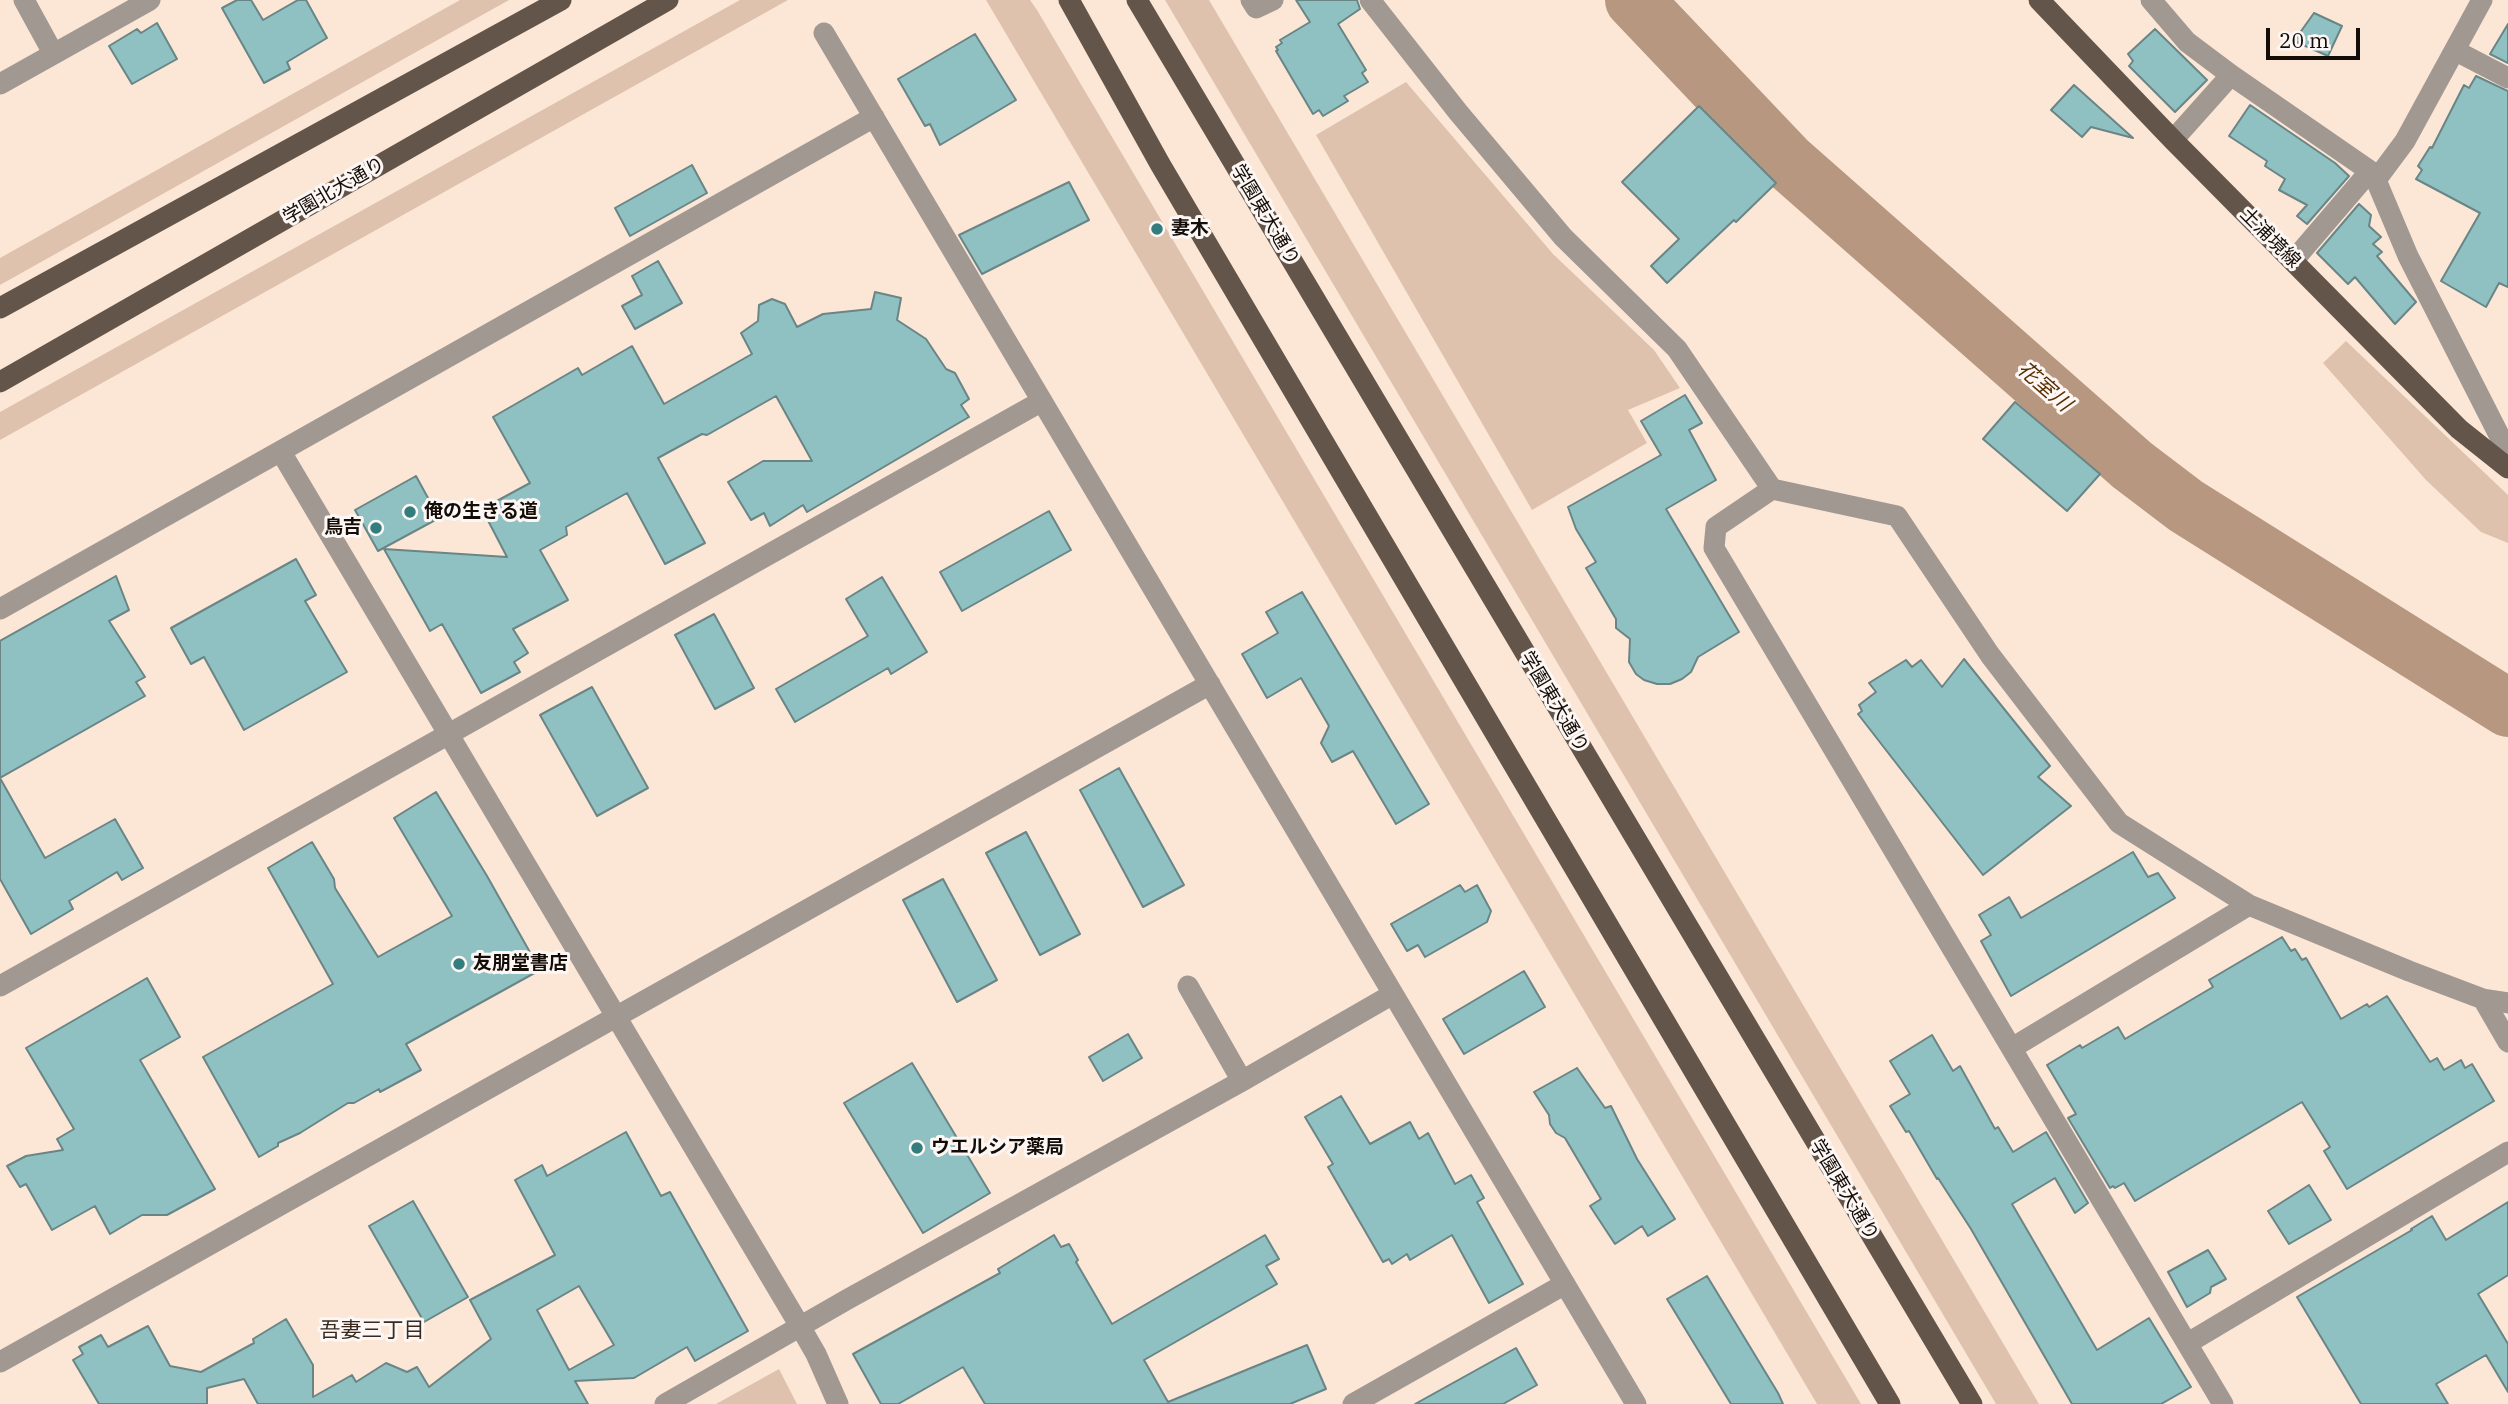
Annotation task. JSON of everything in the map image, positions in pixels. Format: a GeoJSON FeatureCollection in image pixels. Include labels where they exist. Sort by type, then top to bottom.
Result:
{"type":"FeatureCollection","features":[{"type":"Feature","properties":{"kind":"main road"},"geometry":{"type":"LineString","coordinates":[[0,308],[561,0]]}},
{"type":"Feature","properties":{"kind":"main road","name":"学園北大通り"},"geometry":{"type":"LineString","coordinates":[[0,382],[668,0]]}},
{"type":"Feature","properties":{"kind":"main road"},"geometry":{"type":"LineString","coordinates":[[1053,0],[1096,48]]}},
{"type":"Feature","properties":{"kind":"main road"},"geometry":{"type":"LineString","coordinates":[[1069,0],[1167,176],[1889,1404]]}},
{"type":"Feature","properties":{"kind":"main road","name":"学園東大通り"},"geometry":{"type":"LineString","coordinates":[[1137,0],[1972,1404]]}},
{"type":"Feature","properties":{"kind":"main road","name":"土浦境線"},"geometry":{"type":"LineString","coordinates":[[2039,0],[2173,140],[2459,429],[2508,468]]}},
{"type":"Feature","properties":{"kind":"street"},"geometry":{"type":"LineString","coordinates":[[24,0],[53,53]]}},
{"type":"Feature","properties":{"kind":"street"},"geometry":{"type":"LineString","coordinates":[[0,84],[150,0]]}},
{"type":"Feature","properties":{"kind":"street"},"geometry":{"type":"LineString","coordinates":[[1251,0],[1256,8],[1273,0]]}},
{"type":"Feature","properties":{"kind":"street"},"geometry":{"type":"LineString","coordinates":[[1370,0],[1458,112],[1563,237],[1677,349],[1772,489],[1897,516],[1990,655],[2119,823],[2249,905],[2409,971],[2483,999],[2508,1003]]}},
{"type":"Feature","properties":{"kind":"street"},"geometry":{"type":"LineString","coordinates":[[2151,0],[2187,42],[2373,176],[2408,256],[2499,435],[2508,458]]}},
{"type":"Feature","properties":{"kind":"street"},"geometry":{"type":"LineString","coordinates":[[2293,261],[2405,141],[2482,0]]}},
{"type":"Feature","properties":{"kind":"street"},"geometry":{"type":"LineString","coordinates":[[824,33],[1636,1404]]}},
{"type":"Feature","properties":{"kind":"street"},"geometry":{"type":"LineString","coordinates":[[2456,51],[2508,78]]}},
{"type":"Feature","properties":{"kind":"street"},"geometry":{"type":"LineString","coordinates":[[2173,140],[2231,75]]}},
{"type":"Feature","properties":{"kind":"street"},"geometry":{"type":"LineString","coordinates":[[0,609],[874,117]]}},
{"type":"Feature","properties":{"kind":"street"},"geometry":{"type":"LineString","coordinates":[[0,986],[1042,401]]}},
{"type":"Feature","properties":{"kind":"street"},"geometry":{"type":"LineString","coordinates":[[281,452],[801,1328],[816,1354],[838,1404]]}},
{"type":"Feature","properties":{"kind":"street"},"geometry":{"type":"LineString","coordinates":[[1772,489],[1716,527],[1714,548],[2223,1404]]}},
{"type":"Feature","properties":{"kind":"street"},"geometry":{"type":"LineString","coordinates":[[0,1362],[1210,684]]}},
{"type":"Feature","properties":{"kind":"street"},"geometry":{"type":"LineString","coordinates":[[2012,1048],[2249,905]]}},
{"type":"Feature","properties":{"kind":"street"},"geometry":{"type":"LineString","coordinates":[[1188,986],[1242,1082]]}},
{"type":"Feature","properties":{"kind":"street"},"geometry":{"type":"LineString","coordinates":[[665,1404],[848,1299],[1242,1082],[1393,994]]}},
{"type":"Feature","properties":{"kind":"street"},"geometry":{"type":"LineString","coordinates":[[2483,999],[2508,1042]]}},
{"type":"Feature","properties":{"kind":"street"},"geometry":{"type":"LineString","coordinates":[[2188,1343],[2508,1152]]}},
{"type":"Feature","properties":{"kind":"street"},"geometry":{"type":"LineString","coordinates":[[1353,1404],[1565,1284]]}},
{"type":"Feature","properties":{"kind":"shaded area"},"geometry":{"type":"Polygon","coordinates":[[[460,0],[509,0],[0,285],[0,258],[460,0]]]}},
{"type":"Feature","properties":{"kind":"shaded area"},"geometry":{"type":"Polygon","coordinates":[[[740,0],[788,0],[0,440],[0,412],[740,0]]]}},
{"type":"Feature","properties":{"kind":"shaded area"},"geometry":{"type":"Polygon","coordinates":[[[986,0],[1030,0],[1037,10],[1861,1404],[1817,1404],[986,0]]]}},
{"type":"Feature","properties":{"kind":"shaded area"},"geometry":{"type":"Polygon","coordinates":[[[1165,0],[1209,0],[2039,1404],[1996,1404],[1165,0]]]}},
{"type":"Feature","properties":{"kind":"shaded area"},"geometry":{"type":"Polygon","coordinates":[[[1406,82],[1553,254],[1654,350],[1680,388],[1628,410],[1647,443],[1532,510],[1316,135],[1406,82]]]}},
{"type":"Feature","properties":{"kind":"shaded area"},"geometry":{"type":"Polygon","coordinates":[[[2346,341],[2508,495],[2508,543],[2481,532],[2426,480],[2323,363],[2346,341]]]}},
{"type":"Feature","properties":{"kind":"shaded area"},"geometry":{"type":"Polygon","coordinates":[[[779,1369],[797,1404],[716,1404],[779,1369]]]}},
{"type":"Feature","properties":{"kind":"building"},"geometry":{"type":"Polygon","coordinates":[[[237,0],[251,0],[263,20],[298,0],[306,0],[327,38],[287,62],[290,69],[264,83],[222,8],[237,0]]]}},
{"type":"Feature","properties":{"kind":"building"},"geometry":{"type":"Polygon","coordinates":[[[1296,0],[1357,0],[1360,9],[1338,24],[1366,70],[1362,73],[1368,82],[1344,96],[1348,101],[1323,116],[1319,110],[1313,114],[1276,51],[1276,47],[1282,43],[1280,40],[1310,22],[1296,0]]]}},
{"type":"Feature","properties":{"kind":"building"},"geometry":{"type":"Polygon","coordinates":[[[2314,13],[2342,26],[2328,56],[2294,41],[2314,13]]]}},
{"type":"Feature","properties":{"kind":"building"},"geometry":{"type":"Polygon","coordinates":[[[157,23],[177,59],[132,84],[109,46],[137,29],[141,33],[157,23]]]}},
{"type":"Feature","properties":{"kind":"building"},"geometry":{"type":"Polygon","coordinates":[[[2508,24],[2508,63],[2490,54],[2508,24]]]}},
{"type":"Feature","properties":{"kind":"building"},"geometry":{"type":"Polygon","coordinates":[[[2155,29],[2207,80],[2175,112],[2129,66],[2133,61],[2128,54],[2155,29]]]}},
{"type":"Feature","properties":{"kind":"building"},"geometry":{"type":"Polygon","coordinates":[[[975,34],[1016,100],[940,145],[930,124],[925,126],[898,79],[975,34]]]}},
{"type":"Feature","properties":{"kind":"building"},"geometry":{"type":"Polygon","coordinates":[[[2476,76],[2508,91],[2508,287],[2499,283],[2486,307],[2441,281],[2480,213],[2416,179],[2422,170],[2418,166],[2430,147],[2432,148],[2464,85],[2469,88],[2476,76]]]}},
{"type":"Feature","properties":{"kind":"building"},"geometry":{"type":"Polygon","coordinates":[[[2074,85],[2133,138],[2091,127],[2082,137],[2051,110],[2074,85]]]}},
{"type":"Feature","properties":{"kind":"building"},"geometry":{"type":"Polygon","coordinates":[[[2250,105],[2335,163],[2349,176],[2307,224],[2297,216],[2307,205],[2279,190],[2285,179],[2265,166],[2267,161],[2229,136],[2250,105]]]}},
{"type":"Feature","properties":{"kind":"building"},"geometry":{"type":"Polygon","coordinates":[[[1699,106],[1776,183],[1667,283],[1651,266],[1679,239],[1622,182],[1699,106]]]}},
{"type":"Feature","properties":{"kind":"building"},"geometry":{"type":"Polygon","coordinates":[[[692,165],[707,193],[630,236],[615,208],[692,165]]]}},
{"type":"Feature","properties":{"kind":"building"},"geometry":{"type":"Polygon","coordinates":[[[1069,182],[1089,220],[982,274],[959,235],[1069,182]]]}},
{"type":"Feature","properties":{"kind":"building"},"geometry":{"type":"Polygon","coordinates":[[[2359,204],[2371,215],[2369,226],[2381,237],[2373,244],[2382,252],[2377,256],[2416,302],[2395,324],[2355,277],[2348,284],[2317,253],[2359,204]]]}},
{"type":"Feature","properties":{"kind":"building"},"geometry":{"type":"Polygon","coordinates":[[[658,261],[682,303],[635,329],[622,306],[642,295],[632,276],[658,261]]]}},
{"type":"Feature","properties":{"kind":"building"},"geometry":{"type":"Polygon","coordinates":[[[875,292],[901,298],[897,320],[926,339],[946,369],[955,373],[969,399],[961,405],[969,417],[807,512],[803,505],[770,526],[764,513],[751,520],[728,482],[763,461],[812,461],[776,396],[707,435],[702,434],[658,458],[705,543],[665,564],[627,493],[566,527],[567,535],[540,550],[568,600],[513,629],[528,653],[514,662],[520,672],[481,693],[442,624],[430,631],[384,549],[507,557],[482,509],[530,483],[493,417],[578,368],[582,375],[632,346],[664,404],[752,354],[741,333],[758,321],[759,305],[772,299],[785,304],[797,327],[823,314],[871,309],[875,292]]]}},
{"type":"Feature","properties":{"kind":"building"},"geometry":{"type":"Polygon","coordinates":[[[1685,395],[1702,423],[1689,430],[1716,480],[1666,509],[1739,632],[1698,657],[1691,672],[1682,679],[1670,684],[1657,684],[1636,674],[1629,662],[1630,639],[1616,628],[1616,619],[1586,568],[1596,562],[1576,529],[1568,507],[1661,455],[1641,421],[1685,395]]]}},
{"type":"Feature","properties":{"kind":"building"},"geometry":{"type":"Polygon","coordinates":[[[2015,402],[2100,474],[2067,511],[1983,439],[2015,402]]]}},
{"type":"Feature","properties":{"kind":"building"},"geometry":{"type":"Polygon","coordinates":[[[416,476],[439,518],[378,551],[355,510],[416,476]]]}},
{"type":"Feature","properties":{"kind":"building"},"geometry":{"type":"Polygon","coordinates":[[[1049,511],[1071,550],[962,611],[940,572],[1049,511]]]}},
{"type":"Feature","properties":{"kind":"building"},"geometry":{"type":"Polygon","coordinates":[[[296,559],[316,595],[305,601],[347,672],[244,730],[204,657],[191,664],[171,628],[296,559]]]}},
{"type":"Feature","properties":{"kind":"building"},"geometry":{"type":"Polygon","coordinates":[[[116,576],[129,610],[109,621],[145,677],[136,682],[145,696],[0,778],[0,641],[116,576]]]}},
{"type":"Feature","properties":{"kind":"building"},"geometry":{"type":"Polygon","coordinates":[[[882,577],[927,652],[891,674],[888,668],[795,722],[776,689],[868,636],[846,599],[882,577]]]}},
{"type":"Feature","properties":{"kind":"building"},"geometry":{"type":"Polygon","coordinates":[[[1302,592],[1429,804],[1396,824],[1353,751],[1332,762],[1321,743],[1329,726],[1301,678],[1267,698],[1242,654],[1278,633],[1266,612],[1302,592]]]}},
{"type":"Feature","properties":{"kind":"building"},"geometry":{"type":"Polygon","coordinates":[[[714,614],[754,688],[715,709],[675,635],[714,614]]]}},
{"type":"Feature","properties":{"kind":"building"},"geometry":{"type":"Polygon","coordinates":[[[1964,659],[2050,766],[2038,777],[2071,806],[1983,875],[1858,714],[1862,711],[1859,705],[1876,692],[1869,683],[1906,660],[1912,667],[1921,660],[1942,687],[1964,659]]]}},
{"type":"Feature","properties":{"kind":"building"},"geometry":{"type":"Polygon","coordinates":[[[592,687],[648,788],[597,816],[540,715],[592,687]]]}},
{"type":"Feature","properties":{"kind":"building"},"geometry":{"type":"Polygon","coordinates":[[[1119,768],[1184,885],[1143,907],[1080,790],[1119,768]]]}},
{"type":"Feature","properties":{"kind":"building"},"geometry":{"type":"Polygon","coordinates":[[[0,778],[45,858],[115,819],[143,868],[122,880],[117,872],[69,901],[73,909],[31,934],[0,879],[0,778]]]}},
{"type":"Feature","properties":{"kind":"building"},"geometry":{"type":"Polygon","coordinates":[[[436,792],[540,970],[406,1044],[421,1070],[380,1092],[379,1089],[354,1103],[348,1103],[300,1133],[278,1143],[278,1146],[259,1157],[203,1057],[333,984],[268,868],[312,842],[334,879],[335,888],[378,957],[452,916],[394,818],[436,792]]]}},
{"type":"Feature","properties":{"kind":"building"},"geometry":{"type":"Polygon","coordinates":[[[1026,832],[1080,934],[1040,955],[986,853],[1026,832]]]}},
{"type":"Feature","properties":{"kind":"building"},"geometry":{"type":"Polygon","coordinates":[[[2133,852],[2148,877],[2158,873],[2175,898],[2011,996],[1981,941],[1991,935],[1979,915],[2009,897],[2021,918],[2133,852]]]}},
{"type":"Feature","properties":{"kind":"building"},"geometry":{"type":"Polygon","coordinates":[[[943,879],[997,980],[957,1002],[903,900],[943,879]]]}},
{"type":"Feature","properties":{"kind":"building"},"geometry":{"type":"Polygon","coordinates":[[[1460,885],[1465,892],[1477,885],[1491,911],[1487,922],[1425,957],[1418,945],[1407,951],[1391,924],[1460,885]]]}},
{"type":"Feature","properties":{"kind":"building"},"geometry":{"type":"Polygon","coordinates":[[[2282,937],[2291,951],[2295,949],[2302,960],[2306,958],[2341,1019],[2387,996],[2430,1062],[2437,1058],[2444,1070],[2461,1060],[2465,1068],[2472,1064],[2494,1101],[2347,1189],[2324,1151],[2330,1147],[2302,1102],[2135,1201],[2124,1183],[2110,1188],[2068,1118],[2076,1114],[2047,1065],[2118,1027],[2125,1039],[2213,987],[2209,980],[2282,937]]]}},
{"type":"Feature","properties":{"kind":"building"},"geometry":{"type":"Polygon","coordinates":[[[1524,971],[1545,1007],[1464,1054],[1443,1019],[1524,971]]]}},
{"type":"Feature","properties":{"kind":"building"},"geometry":{"type":"Polygon","coordinates":[[[147,978],[180,1037],[140,1060],[215,1189],[167,1215],[142,1215],[110,1234],[95,1206],[52,1230],[26,1184],[20,1187],[7,1166],[26,1156],[63,1150],[57,1139],[74,1129],[26,1048],[147,978]]]}},
{"type":"Feature","properties":{"kind":"building"},"geometry":{"type":"Polygon","coordinates":[[[1128,1034],[1142,1058],[1103,1081],[1089,1057],[1128,1034]]]}},
{"type":"Feature","properties":{"kind":"building"},"geometry":{"type":"Polygon","coordinates":[[[1932,1035],[1953,1071],[1960,1066],[1995,1129],[1998,1127],[2013,1152],[2046,1132],[2088,1203],[2075,1213],[2055,1178],[2012,1204],[2097,1350],[2149,1318],[2191,1387],[2161,1404],[2072,1404],[1971,1229],[1909,1131],[1906,1132],[1890,1106],[1910,1094],[1890,1061],[1932,1035]]]}},
{"type":"Feature","properties":{"kind":"building","name":"ウエルシア薬局"},"geometry":{"type":"Polygon","coordinates":[[[912,1063],[990,1193],[923,1233],[844,1103],[912,1063]]]}},
{"type":"Feature","properties":{"kind":"building"},"geometry":{"type":"Polygon","coordinates":[[[1577,1068],[1605,1108],[1611,1106],[1637,1159],[1675,1219],[1648,1236],[1642,1226],[1615,1244],[1590,1206],[1601,1199],[1565,1138],[1556,1133],[1550,1124],[1549,1115],[1534,1092],[1577,1068]]]}},
{"type":"Feature","properties":{"kind":"building"},"geometry":{"type":"Polygon","coordinates":[[[1341,1096],[1370,1144],[1410,1122],[1419,1139],[1428,1133],[1455,1184],[1471,1175],[1484,1198],[1477,1202],[1523,1284],[1489,1303],[1452,1235],[1410,1260],[1407,1254],[1392,1264],[1389,1259],[1383,1262],[1328,1167],[1333,1164],[1305,1117],[1341,1096]]]}},
{"type":"Feature","properties":{"kind":"building"},"geometry":{"type":"Polygon","coordinates":[[[626,1132],[661,1196],[670,1192],[748,1331],[695,1361],[687,1347],[634,1378],[575,1381],[588,1404],[258,1404],[244,1379],[207,1388],[207,1404],[99,1404],[73,1360],[83,1354],[79,1347],[101,1335],[108,1347],[148,1326],[170,1366],[201,1372],[254,1343],[253,1339],[286,1319],[313,1365],[313,1397],[352,1375],[356,1382],[386,1363],[407,1372],[417,1367],[429,1387],[491,1339],[470,1300],[555,1255],[515,1180],[542,1165],[547,1176],[626,1132]],[[579,1286],[537,1310],[569,1370],[614,1345],[579,1286]]]}},
{"type":"Feature","properties":{"kind":"building"},"geometry":{"type":"Polygon","coordinates":[[[2309,1185],[2331,1220],[2289,1244],[2268,1211],[2309,1185]]]}},
{"type":"Feature","properties":{"kind":"building"},"geometry":{"type":"Polygon","coordinates":[[[413,1201],[468,1297],[424,1322],[369,1226],[413,1201]]]}},
{"type":"Feature","properties":{"kind":"building"},"geometry":{"type":"Polygon","coordinates":[[[2508,1202],[2508,1275],[2478,1294],[2508,1344],[2508,1392],[2486,1355],[2436,1384],[2448,1404],[2361,1404],[2297,1297],[2432,1216],[2446,1240],[2508,1202]]]}},
{"type":"Feature","properties":{"kind":"building"},"geometry":{"type":"Polygon","coordinates":[[[1054,1235],[1061,1247],[1069,1244],[1078,1260],[1076,1262],[1112,1324],[1265,1235],[1279,1259],[1266,1266],[1277,1284],[1144,1360],[1168,1402],[1307,1345],[1326,1389],[1290,1404],[985,1404],[963,1367],[898,1404],[881,1404],[853,1354],[1000,1273],[998,1269],[1054,1235]]]}},
{"type":"Feature","properties":{"kind":"building"},"geometry":{"type":"Polygon","coordinates":[[[2208,1250],[2226,1279],[2211,1287],[2210,1293],[2187,1307],[2168,1272],[2208,1250]]]}},
{"type":"Feature","properties":{"kind":"building"},"geometry":{"type":"Polygon","coordinates":[[[1707,1276],[1783,1404],[1731,1404],[1667,1299],[1707,1276]]]}},
{"type":"Feature","properties":{"kind":"building"},"geometry":{"type":"Polygon","coordinates":[[[1516,1348],[1537,1385],[1503,1404],[1415,1404],[1516,1348]]]}},
{"type":"Feature","properties":{"kind":"waterway","name":"花室川"},"geometry":{"type":"LineString","coordinates":[[1634,0],[1787,161],[2132,465],[2186,506],[2508,708]]}},
{"type":"Feature","properties":{"kind":"place","name":"妻木"},"geometry":{"type":"Point","coordinates":[1157,229]}},
{"type":"Feature","properties":{"kind":"place","name":"俺の生きる道"},"geometry":{"type":"Point","coordinates":[410,512]}},
{"type":"Feature","properties":{"kind":"place","name":"鳥吉"},"geometry":{"type":"Point","coordinates":[376,528]}},
{"type":"Feature","properties":{"kind":"place","name":"友朋堂書店"},"geometry":{"type":"Point","coordinates":[459,964]}},
{"type":"Feature","properties":{"kind":"place","name":"ウエルシア薬局"},"geometry":{"type":"Point","coordinates":[917,1148]}},
{"type":"Feature","properties":{"kind":"district","name":"吾妻三丁目"},"geometry":{"type":"Point","coordinates":[372,1331]}}]}
